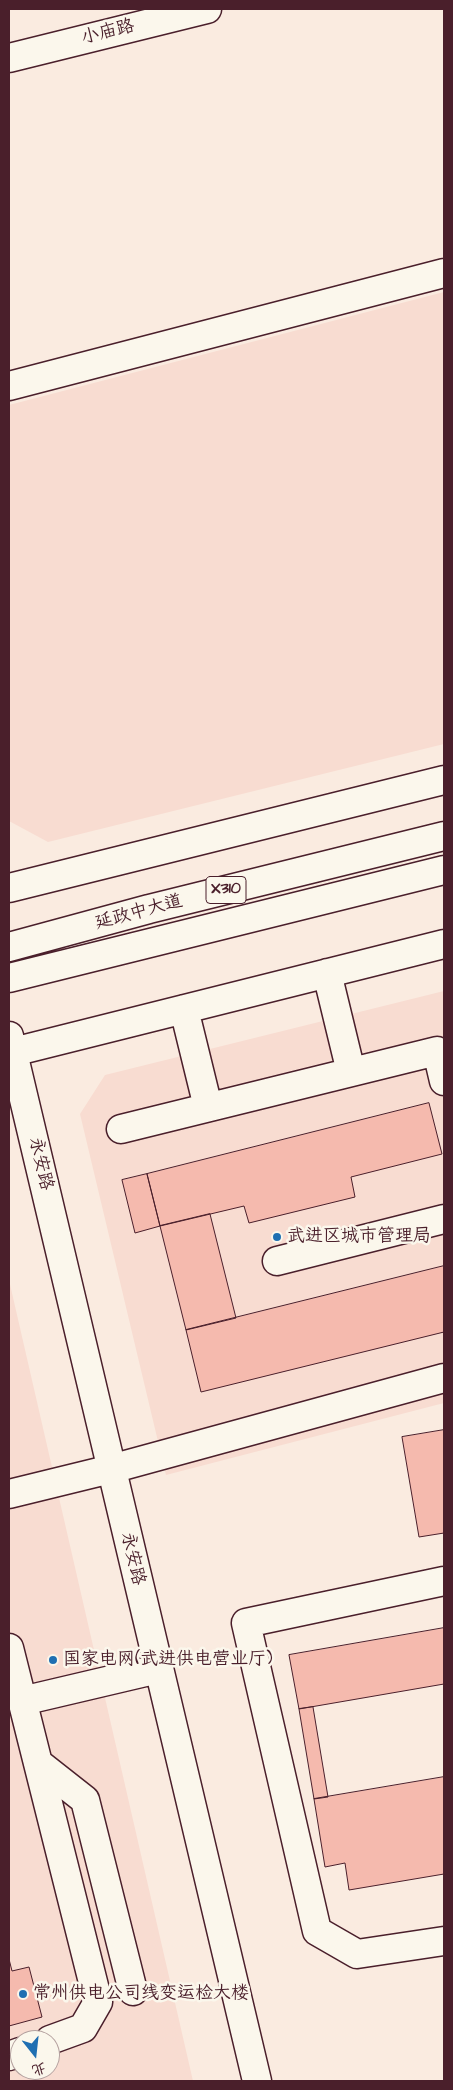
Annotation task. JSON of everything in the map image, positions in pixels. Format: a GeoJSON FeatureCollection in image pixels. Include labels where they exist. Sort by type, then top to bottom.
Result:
{"type":"FeatureCollection","features":[{"type":"Feature","properties":{"kind":"street","name":"小庙路"},"geometry":{"type":"LineString","coordinates":[[9,58],[208,9]]}},
{"type":"Feature","properties":{"kind":"street"},"geometry":{"type":"LineString","coordinates":[[9,386],[444,273]]}},
{"type":"Feature","properties":{"kind":"street"},"geometry":{"type":"LineString","coordinates":[[9,888],[444,780]]}},
{"type":"Feature","properties":{"kind":"street","name":"延政中大道"},"geometry":{"type":"LineString","coordinates":[[9,947],[149,909],[444,836]]}},
{"type":"Feature","properties":{"kind":"street","name":"延政中大道"},"geometry":{"type":"LineString","coordinates":[[9,978],[444,870]]}},
{"type":"Feature","properties":{"kind":"street"},"geometry":{"type":"LineString","coordinates":[[10,1047],[184,1008],[444,944]]}},
{"type":"Feature","properties":{"kind":"street"},"geometry":{"type":"LineString","coordinates":[[327,973],[352,1072]]}},
{"type":"Feature","properties":{"kind":"street"},"geometry":{"type":"LineString","coordinates":[[184,1008],[208,1107]]}},
{"type":"Feature","properties":{"kind":"street","name":"永安路"},"geometry":{"type":"LineString","coordinates":[[10,1047],[257,2081]]}},
{"type":"Feature","properties":{"kind":"street"},"geometry":{"type":"LineString","coordinates":[[120,1129],[437,1050],[444,1080]]}},
{"type":"Feature","properties":{"kind":"street"},"geometry":{"type":"LineString","coordinates":[[276,1262],[444,1219]]}},
{"type":"Feature","properties":{"kind":"street"},"geometry":{"type":"LineString","coordinates":[[9,1494],[111,1470],[444,1378]]}},
{"type":"Feature","properties":{"kind":"street"},"geometry":{"type":"LineString","coordinates":[[444,1581],[246,1623],[317,1931],[356,1954],[444,1941]]}},
{"type":"Feature","properties":{"kind":"street"},"geometry":{"type":"LineString","coordinates":[[9,1648],[98,2002],[83,2028],[60,2036]]}},
{"type":"Feature","properties":{"kind":"street"},"geometry":{"type":"LineString","coordinates":[[22,1701],[158,1669]]}},
{"type":"Feature","properties":{"kind":"street"},"geometry":{"type":"LineString","coordinates":[[38,1764],[85,1800],[134,1991]]}},
{"type":"Feature","properties":{"kind":"shaded area"},"geometry":{"type":"Polygon","coordinates":[[[444,292],[444,744],[48,842],[9,821],[9,405],[444,292]]]}},
{"type":"Feature","properties":{"kind":"shaded area","name":"武进区城市管理局"},"geometry":{"type":"Polygon","coordinates":[[[444,991],[444,1403],[166,1475],[80,1114],[105,1075],[444,991]]]}},
{"type":"Feature","properties":{"kind":"shaded area","name":"国家电网(武进供电营业厅)"},"geometry":{"type":"Polygon","coordinates":[[[9,1280],[193,2081],[9,2081],[9,1280]]]}},
{"type":"Feature","properties":{"kind":"building"},"geometry":{"type":"Polygon","coordinates":[[[429,1103],[442,1154],[351,1177],[355,1197],[249,1223],[244,1206],[160,1226],[147,1174],[429,1103]]]}},
{"type":"Feature","properties":{"kind":"building"},"geometry":{"type":"Polygon","coordinates":[[[147,1174],[160,1226],[135,1233],[122,1180],[147,1174]]]}},
{"type":"Feature","properties":{"kind":"building"},"geometry":{"type":"Polygon","coordinates":[[[210,1214],[236,1318],[186,1330],[160,1226],[210,1214]]]}},
{"type":"Feature","properties":{"kind":"building"},"geometry":{"type":"Polygon","coordinates":[[[444,1266],[444,1332],[201,1392],[186,1330],[444,1266]]]}},
{"type":"Feature","properties":{"kind":"building"},"geometry":{"type":"Polygon","coordinates":[[[444,1430],[444,1533],[419,1537],[402,1437],[444,1430]]]}},
{"type":"Feature","properties":{"kind":"building"},"geometry":{"type":"Polygon","coordinates":[[[444,1628],[444,1684],[299,1709],[289,1655],[444,1628]]]}},
{"type":"Feature","properties":{"kind":"building"},"geometry":{"type":"Polygon","coordinates":[[[313,1707],[328,1797],[314,1799],[299,1709],[313,1707]]]}},
{"type":"Feature","properties":{"kind":"building"},"geometry":{"type":"Polygon","coordinates":[[[444,1777],[444,1874],[349,1890],[345,1863],[325,1867],[314,1799],[444,1777]]]}},
{"type":"Feature","properties":{"kind":"building","name":"常州供电公司线变运检大楼"},"geometry":{"type":"Polygon","coordinates":[[[9,1959],[12,1971],[29,1967],[42,2017],[9,2026],[9,1959]]]}},
{"type":"Feature","properties":{"kind":"place","name":"武进区城市管理局"},"geometry":{"type":"Point","coordinates":[277,1237]}},
{"type":"Feature","properties":{"kind":"place","name":"国家电网(武进供电营业厅)"},"geometry":{"type":"Point","coordinates":[53,1660]}},
{"type":"Feature","properties":{"kind":"place","name":"常州供电公司线变运检大楼"},"geometry":{"type":"Point","coordinates":[23,1994]}}]}
